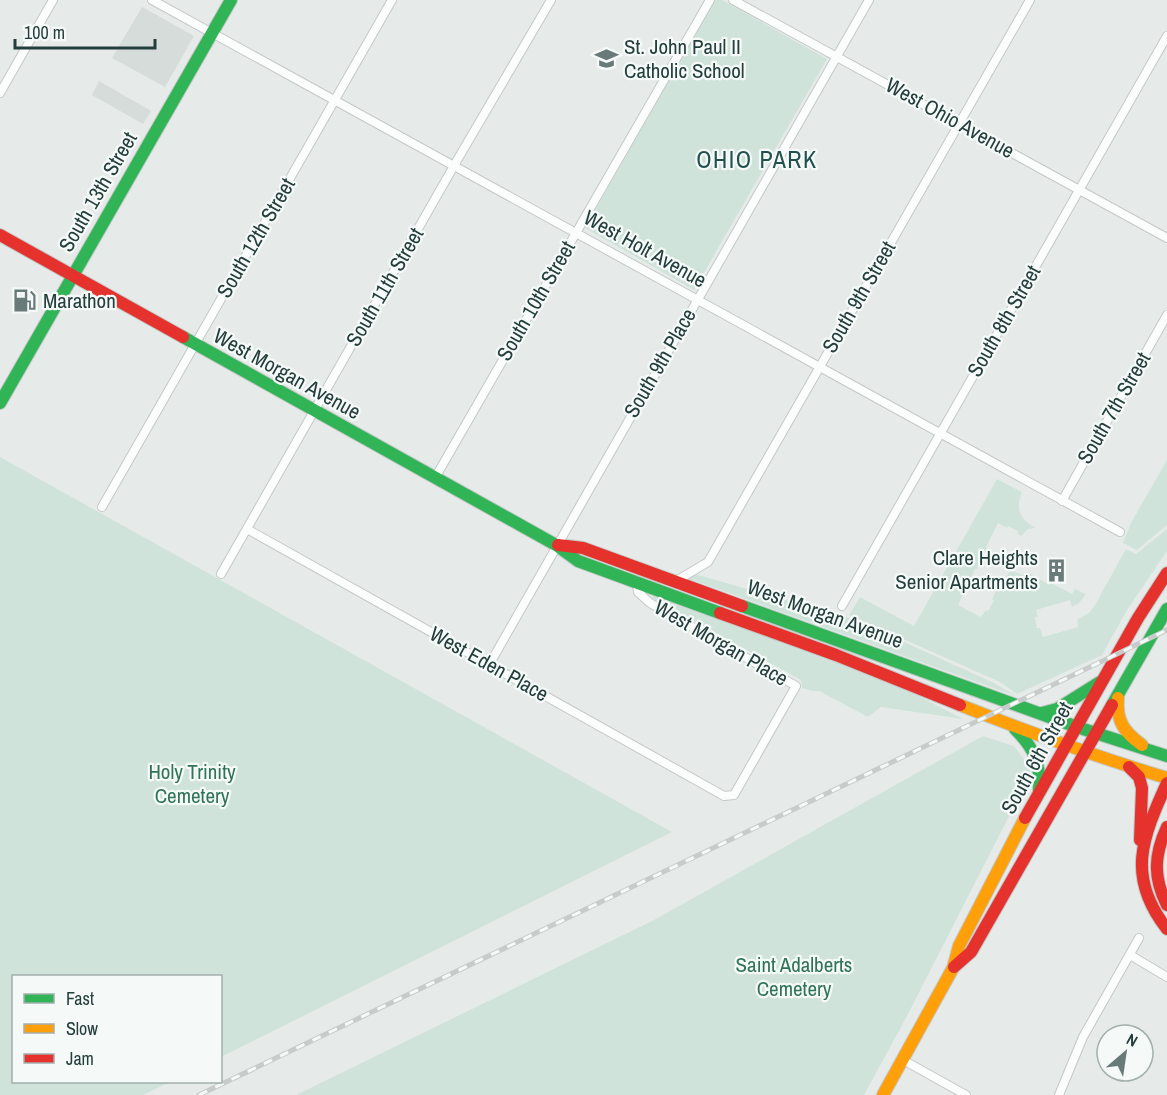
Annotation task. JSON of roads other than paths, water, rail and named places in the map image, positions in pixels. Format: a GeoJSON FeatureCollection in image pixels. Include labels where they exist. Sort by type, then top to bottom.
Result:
{"type":"FeatureCollection","features":[{"type":"Feature","properties":{"kind":"main road","name":"South 13th Street"},"geometry":{"type":"LineString","coordinates":[[0,403],[231,0]]}},
{"type":"Feature","properties":{"kind":"main road","name":"West Morgan Avenue"},"geometry":{"type":"LineString","coordinates":[[0,235],[556,545],[578,561],[836,655],[1012,726],[1067,745]]}},
{"type":"Feature","properties":{"kind":"main road","name":"West Morgan Avenue"},"geometry":{"type":"LineString","coordinates":[[556,545],[583,548],[1077,727]]}},
{"type":"Feature","properties":{"kind":"main road","name":"South 6th Street"},"geometry":{"type":"LineString","coordinates":[[883,1095],[953,968],[959,946],[1038,795],[1138,618],[1167,573]]}},
{"type":"Feature","properties":{"kind":"main road","name":"South 6th Street"},"geometry":{"type":"LineString","coordinates":[[953,968],[971,952],[1167,609]]}},
{"type":"Feature","properties":{"kind":"main road"},"geometry":{"type":"LineString","coordinates":[[1041,713],[1057,709],[1103,680]]}},
{"type":"Feature","properties":{"kind":"main road"},"geometry":{"type":"LineString","coordinates":[[1119,692],[1116,712],[1123,729],[1150,751]]}},
{"type":"Feature","properties":{"kind":"main road"},"geometry":{"type":"LineString","coordinates":[[1012,726],[1032,746],[1038,759],[1041,772],[1038,795]]}},
{"type":"Feature","properties":{"kind":"main road"},"geometry":{"type":"LineString","coordinates":[[1077,727],[1167,756]]}},
{"type":"Feature","properties":{"kind":"main road"},"geometry":{"type":"LineString","coordinates":[[1067,745],[1167,778]]}},
{"type":"Feature","properties":{"kind":"main road"},"geometry":{"type":"LineString","coordinates":[[1129,767],[1139,777],[1142,788],[1139,848],[1141,879],[1147,899],[1167,929]]}},
{"type":"Feature","properties":{"kind":"main road"},"geometry":{"type":"LineString","coordinates":[[1141,862],[1154,812],[1167,783]]}},
{"type":"Feature","properties":{"kind":"main road"},"geometry":{"type":"LineString","coordinates":[[1167,827],[1155,859],[1159,889],[1167,905]]}},
{"type":"Feature","properties":{"kind":"street"},"geometry":{"type":"LineString","coordinates":[[0,93],[53,0]]}},
{"type":"Feature","properties":{"kind":"street","name":"West Holt Avenue"},"geometry":{"type":"LineString","coordinates":[[152,0],[1120,532]]}},
{"type":"Feature","properties":{"kind":"street","name":"South 12th Street"},"geometry":{"type":"LineString","coordinates":[[102,507],[392,0]]}},
{"type":"Feature","properties":{"kind":"street","name":"South 11th Street"},"geometry":{"type":"LineString","coordinates":[[221,574],[552,0]]}},
{"type":"Feature","properties":{"kind":"street","name":"South 10th Street"},"geometry":{"type":"LineString","coordinates":[[435,478],[710,0]]}},
{"type":"Feature","properties":{"kind":"street","name":"West Ohio Avenue"},"geometry":{"type":"LineString","coordinates":[[733,0],[1167,238]]}},
{"type":"Feature","properties":{"kind":"street","name":"South 9th Place"},"geometry":{"type":"LineString","coordinates":[[489,665],[869,0]]}},
{"type":"Feature","properties":{"kind":"street","name":"South 9th Street"},"geometry":{"type":"LineString","coordinates":[[676,581],[708,562],[958,122],[1030,0]]}},
{"type":"Feature","properties":{"kind":"street","name":"South 8th Street"},"geometry":{"type":"LineString","coordinates":[[842,606],[1167,36]]}},
{"type":"Feature","properties":{"kind":"street","name":"South 7th Street"},"geometry":{"type":"LineString","coordinates":[[1062,501],[1167,315]]}},
{"type":"Feature","properties":{"kind":"street","name":"West Eden Place"},"geometry":{"type":"LineString","coordinates":[[247,529],[724,796],[731,797]]}},
{"type":"Feature","properties":{"kind":"street","name":"West Morgan Place"},"geometry":{"type":"LineString","coordinates":[[640,568],[635,582],[638,592],[650,603],[796,686],[736,793],[731,797]]}},
{"type":"Feature","properties":{"kind":"street"},"geometry":{"type":"LineString","coordinates":[[1059,1095],[1083,1037],[1139,938]]}},
{"type":"Feature","properties":{"kind":"street"},"geometry":{"type":"LineString","coordinates":[[1130,955],[1167,976]]}},
{"type":"Feature","properties":{"kind":"street"},"geometry":{"type":"LineString","coordinates":[[903,1060],[966,1095]]}},
{"type":"Feature","properties":{"kind":"railway"},"geometry":{"type":"LineString","coordinates":[[199,1095],[1167,630]]}},
{"type":"Feature","properties":{"kind":"place","name":"St. John Paul II Catholic School"},"geometry":{"type":"Point","coordinates":[606,59]}},
{"type":"Feature","properties":{"kind":"place","name":"Marathon"},"geometry":{"type":"Point","coordinates":[25,301]}},
{"type":"Feature","properties":{"kind":"place","name":"Clare Heights Senior Apartments"},"geometry":{"type":"Point","coordinates":[1056,570]}},
{"type":"Feature","properties":{"kind":"district","name":"OHIO PARK"},"geometry":{"type":"Point","coordinates":[757,160]}},
{"type":"Feature","properties":{"kind":"park label","name":"Holy Trinity Cemetery"},"geometry":{"type":"Point","coordinates":[192,784]}},
{"type":"Feature","properties":{"kind":"park label","name":"Saint Adalberts Cemetery"},"geometry":{"type":"Point","coordinates":[794,977]}}]}
